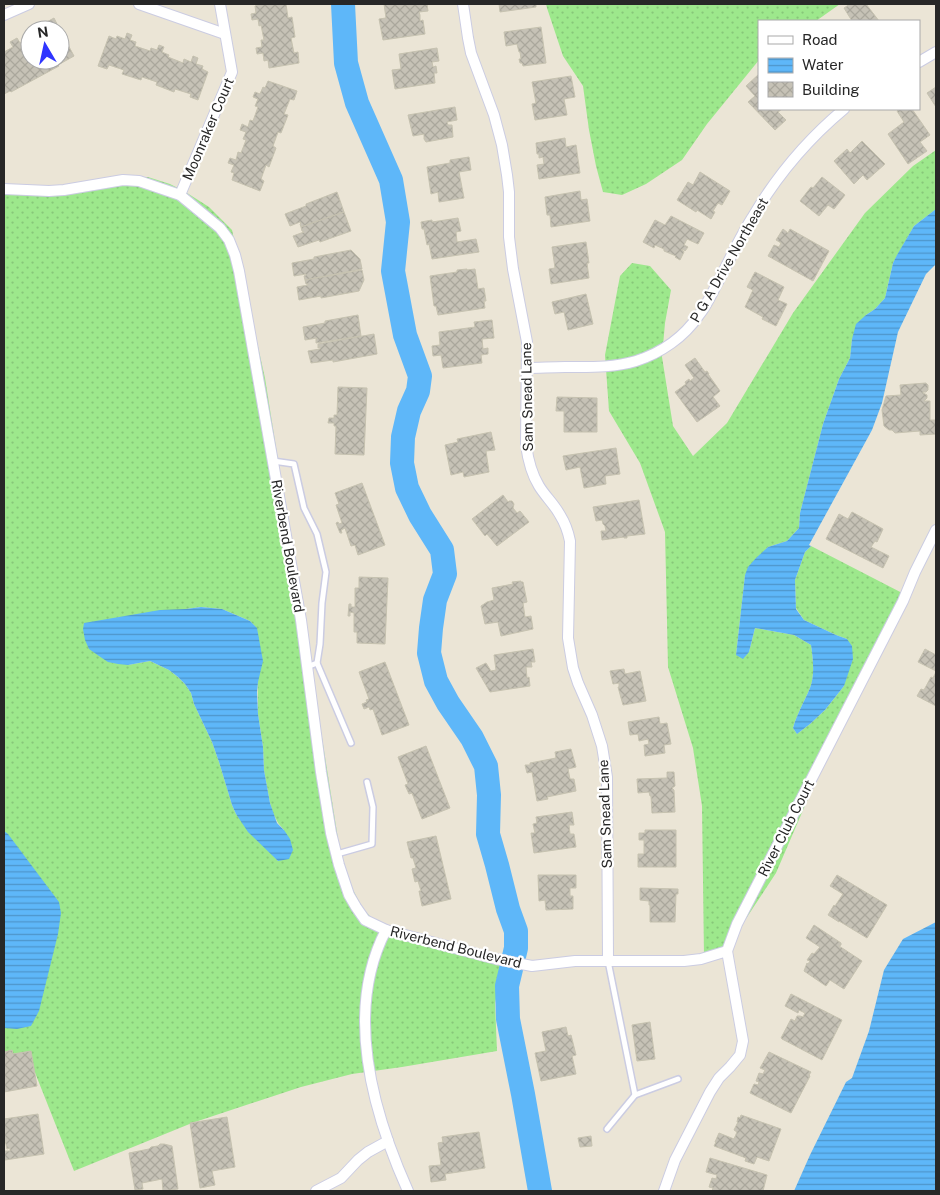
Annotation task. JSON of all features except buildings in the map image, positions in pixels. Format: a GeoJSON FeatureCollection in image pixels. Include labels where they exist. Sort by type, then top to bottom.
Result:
{"type":"FeatureCollection","features":[{"type":"Feature","properties":{"kind":"street"},"geometry":{"type":"LineString","coordinates":[[4,15],[29,4]]}},
{"type":"Feature","properties":{"kind":"street"},"geometry":{"type":"LineString","coordinates":[[139,4],[225,34]]}},
{"type":"Feature","properties":{"kind":"street","name":"Moonraker Court"},"geometry":{"type":"LineString","coordinates":[[180,195],[232,72],[220,4]]}},
{"type":"Feature","properties":{"kind":"street","name":"Sam Snead Lane"},"geometry":{"type":"LineString","coordinates":[[464,4],[471,53],[494,115],[507,175],[509,237],[527,342],[526,445],[528,462],[540,488],[560,513],[570,540],[569,654],[578,683],[598,731],[605,762],[607,777],[608,960]]}},
{"type":"Feature","properties":{"kind":"street"},"geometry":{"type":"LineString","coordinates":[[920,61],[936,52]]}},
{"type":"Feature","properties":{"kind":"street","name":"P G A Drive Northeast"},"geometry":{"type":"LineString","coordinates":[[527,368],[606,367],[621,365],[649,356],[679,338],[700,314],[752,218],[774,184],[796,157],[843,110]]}},
{"type":"Feature","properties":{"kind":"street","name":"Riverbend Boulevard"},"geometry":{"type":"LineString","coordinates":[[4,188],[49,191],[123,180],[139,181],[180,195],[220,228],[229,240],[235,255],[240,280],[301,620],[331,833],[349,895],[365,920],[386,930],[496,959],[532,966],[575,961],[608,960]]}},
{"type":"Feature","properties":{"kind":"street","name":"River Club Court"},"geometry":{"type":"LineString","coordinates":[[727,951],[737,924],[903,601],[936,530]]}},
{"type":"Feature","properties":{"kind":"street"},"geometry":{"type":"LineString","coordinates":[[386,930],[369,974],[366,1004],[366,1037],[374,1092],[388,1141],[408,1191]]}},
{"type":"Feature","properties":{"kind":"street"},"geometry":{"type":"LineString","coordinates":[[608,960],[684,961],[701,959],[727,951],[743,1040],[740,1055],[719,1078],[710,1092],[675,1160],[664,1191]]}},
{"type":"Feature","properties":{"kind":"street"},"geometry":{"type":"LineString","coordinates":[[316,1191],[341,1178],[368,1152],[388,1141]]}},
{"type":"Feature","properties":{"kind":"lane"},"geometry":{"type":"LineString","coordinates":[[273,461],[294,464],[304,508],[317,534],[326,572],[318,663],[351,743]]}},
{"type":"Feature","properties":{"kind":"lane"},"geometry":{"type":"LineString","coordinates":[[307,667],[318,663]]}},
{"type":"Feature","properties":{"kind":"lane"},"geometry":{"type":"LineString","coordinates":[[336,854],[372,844],[373,806],[367,782]]}},
{"type":"Feature","properties":{"kind":"lane"},"geometry":{"type":"LineString","coordinates":[[608,960],[635,1094]]}},
{"type":"Feature","properties":{"kind":"lane"},"geometry":{"type":"LineString","coordinates":[[607,1128],[635,1094],[678,1079]]}},
{"type":"Feature","properties":{"kind":"green space"},"geometry":{"type":"Polygon","coordinates":[[[546,4],[840,4],[817,20],[758,20],[758,61],[707,124],[682,160],[646,184],[622,195],[603,192],[589,130],[583,86],[563,56],[546,4]]]}},
{"type":"Feature","properties":{"kind":"green space"},"geometry":{"type":"Polygon","coordinates":[[[936,150],[936,209],[914,226],[893,263],[885,298],[875,309],[866,315],[852,339],[850,358],[839,379],[823,424],[800,513],[799,528],[787,541],[768,547],[745,575],[736,655],[749,652],[755,628],[794,635],[811,645],[813,678],[793,728],[797,734],[825,710],[844,686],[847,639],[804,620],[796,608],[795,580],[805,552],[811,546],[908,596],[835,736],[776,873],[728,946],[704,956],[702,806],[693,748],[668,667],[665,532],[640,463],[609,411],[605,355],[620,276],[632,263],[650,266],[671,290],[665,323],[662,357],[673,426],[693,456],[727,423],[793,313],[865,213],[913,166],[936,150]]]}},
{"type":"Feature","properties":{"kind":"green space"},"geometry":{"type":"Polygon","coordinates":[[[134,177],[148,177],[184,191],[209,207],[232,230],[265,378],[339,845],[350,884],[363,909],[373,919],[395,928],[507,959],[495,1003],[497,1051],[352,1074],[301,1087],[192,1123],[74,1171],[30,1060],[4,1053],[4,184],[40,186],[80,185],[134,177]],[[201,607],[186,609],[128,665],[150,661],[169,670],[185,684],[191,693],[194,704],[212,742],[236,814],[278,861],[284,830],[273,813],[264,770],[258,714],[257,629],[250,621],[222,609],[201,607]]]}},
{"type":"Feature","properties":{"kind":"water"},"geometry":{"type":"Polygon","coordinates":[[[936,209],[936,264],[926,274],[898,332],[882,403],[872,430],[809,545],[811,546],[805,552],[795,580],[796,609],[804,620],[847,639],[852,646],[853,659],[844,686],[825,710],[797,734],[793,728],[813,678],[811,645],[794,635],[755,628],[749,652],[743,659],[736,655],[745,575],[748,567],[768,547],[787,541],[799,528],[800,513],[823,424],[839,379],[850,358],[856,324],[875,309],[885,298],[893,263],[897,255],[914,226],[936,209]]]}},
{"type":"Feature","properties":{"kind":"water"},"geometry":{"type":"Polygon","coordinates":[[[201,607],[222,609],[250,621],[257,628],[263,661],[257,692],[264,770],[270,803],[277,823],[290,839],[293,850],[289,859],[278,861],[248,832],[236,814],[212,742],[194,704],[191,693],[185,684],[169,670],[150,661],[128,665],[108,662],[89,649],[85,640],[84,623],[160,610],[201,607]]]}},
{"type":"Feature","properties":{"kind":"water"},"geometry":{"type":"Polygon","coordinates":[[[4,831],[59,902],[61,913],[58,934],[39,1011],[31,1026],[17,1029],[4,1028],[4,831]]]}},
{"type":"Feature","properties":{"kind":"water"},"geometry":{"type":"Polygon","coordinates":[[[936,922],[936,1191],[794,1191],[846,1082],[852,1078],[869,1031],[884,970],[903,939],[936,922]]]}},
{"type":"Feature","properties":{"kind":"waterway"},"geometry":{"type":"LineString","coordinates":[[343,4],[346,63],[357,103],[391,180],[398,222],[393,271],[405,335],[420,376],[418,391],[409,411],[403,437],[402,463],[407,488],[420,515],[442,550],[445,574],[435,600],[429,653],[436,681],[448,703],[472,738],[486,766],[489,795],[488,834],[508,909],[516,931],[516,948],[507,986],[508,1019],[540,1191]]}}]}
